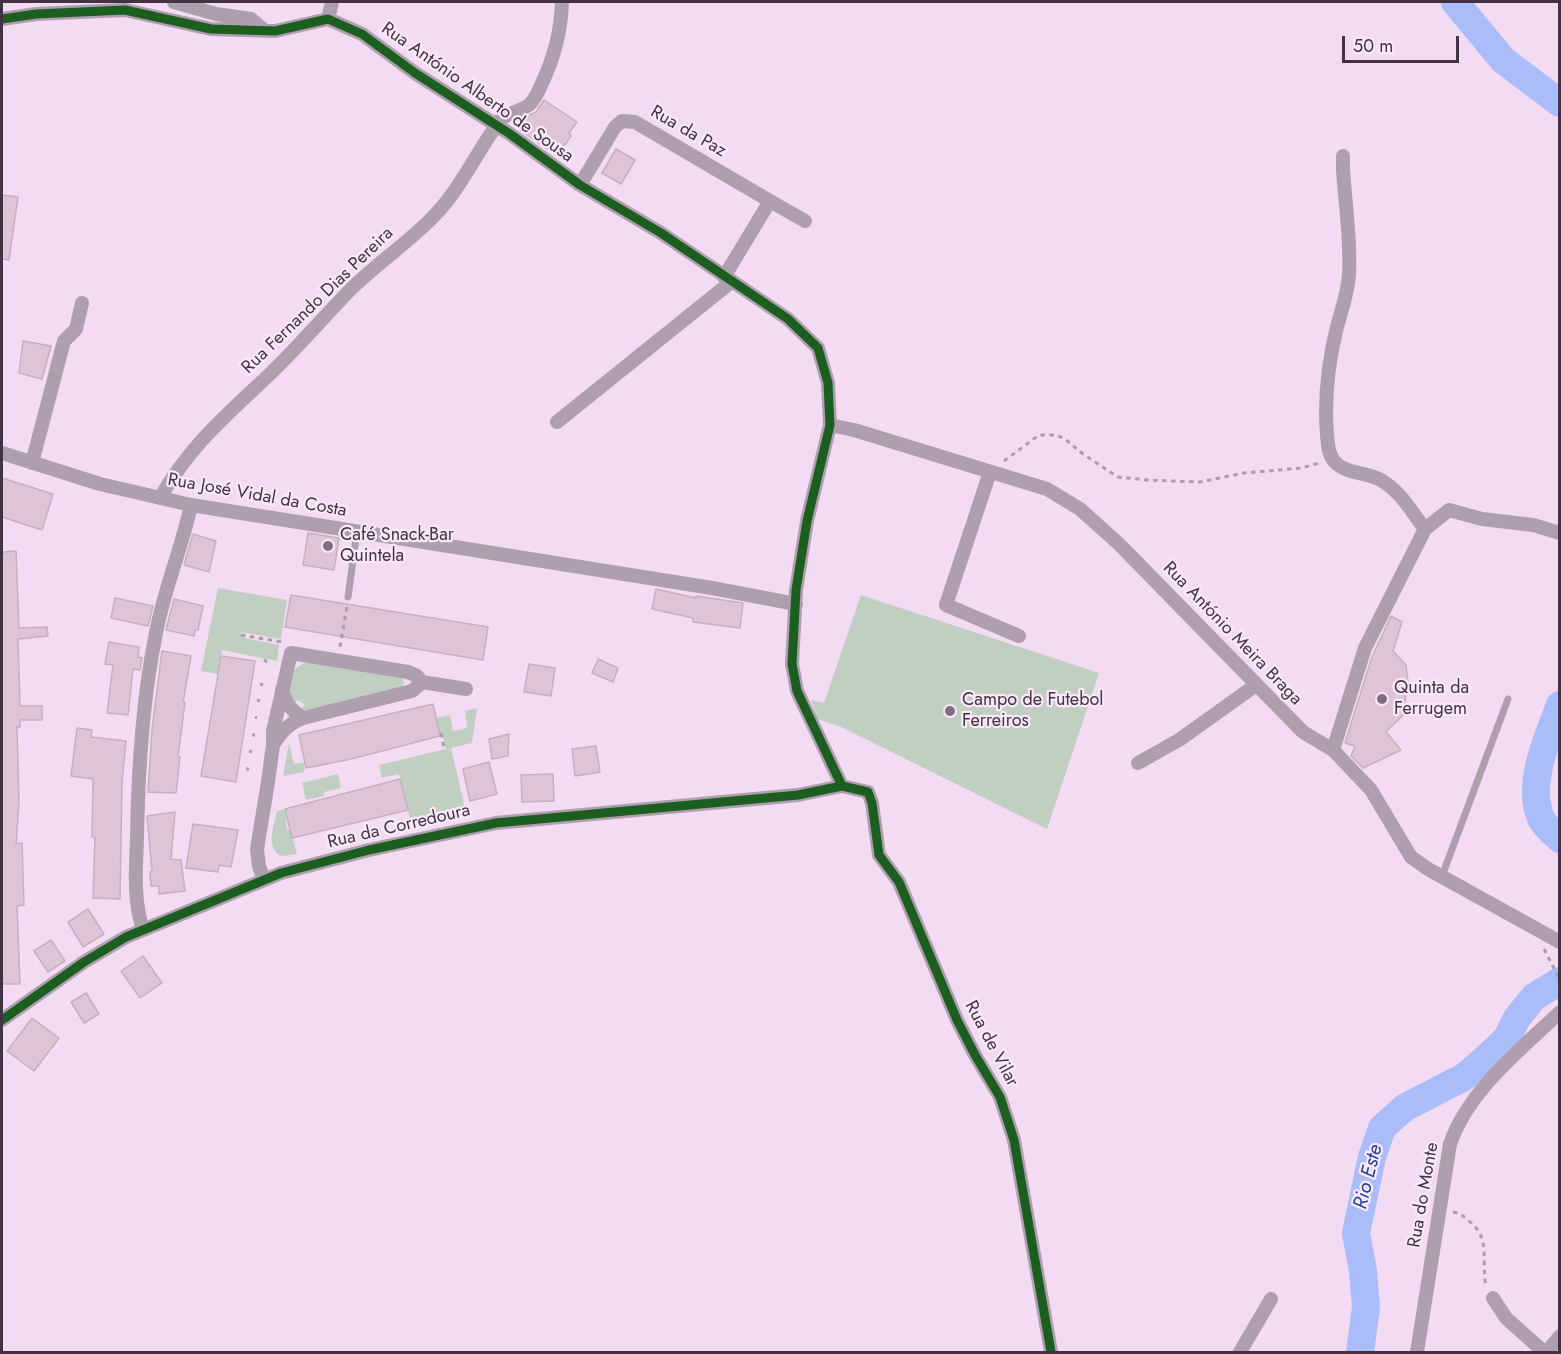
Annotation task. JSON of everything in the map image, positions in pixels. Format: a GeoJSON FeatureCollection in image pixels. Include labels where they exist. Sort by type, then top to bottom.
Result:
{"type":"FeatureCollection","features":[{"type":"Feature","properties":{"kind":"street"},"geometry":{"type":"LineString","coordinates":[[174,2],[216,14],[251,19],[264,30]]}},
{"type":"Feature","properties":{"kind":"street"},"geometry":{"type":"LineString","coordinates":[[2,19],[36,14],[124,10],[211,29],[275,31],[328,19],[332,2]]}},
{"type":"Feature","properties":{"kind":"street"},"geometry":{"type":"LineString","coordinates":[[496,125],[507,114],[523,109],[536,97],[558,41],[562,2]]}},
{"type":"Feature","properties":{"kind":"street","name":"Rua António Alberto de Sousa"},"geometry":{"type":"LineString","coordinates":[[328,19],[362,34],[415,73],[496,125],[580,185],[661,233],[788,319],[818,348],[828,383],[830,421]]}},
{"type":"Feature","properties":{"kind":"street","name":"Rua da Paz"},"geometry":{"type":"LineString","coordinates":[[580,185],[615,127],[622,121],[628,120],[655,133],[805,221]]}},
{"type":"Feature","properties":{"kind":"street","name":"Rua Fernando Dias Pereira"},"geometry":{"type":"LineString","coordinates":[[160,498],[191,451],[209,431],[293,351],[349,291],[434,217],[457,190],[496,125]]}},
{"type":"Feature","properties":{"kind":"street"},"geometry":{"type":"LineString","coordinates":[[1343,156],[1342,169],[1350,256],[1347,296],[1337,327],[1326,383],[1325,409],[1329,451],[1332,460],[1346,469],[1378,478],[1392,487],[1425,529]]}},
{"type":"Feature","properties":{"kind":"street"},"geometry":{"type":"LineString","coordinates":[[557,422],[728,280],[770,201]]}},
{"type":"Feature","properties":{"kind":"street"},"geometry":{"type":"LineString","coordinates":[[32,463],[64,342],[76,329],[82,303]]}},
{"type":"Feature","properties":{"kind":"street"},"geometry":{"type":"LineString","coordinates":[[830,421],[807,521],[796,604],[792,664],[797,691],[842,786]]}},
{"type":"Feature","properties":{"kind":"street","name":"Rua António Meira Braga"},"geometry":{"type":"LineString","coordinates":[[830,421],[865,434],[1047,489],[1080,509],[1119,544],[1302,732],[1333,750],[1371,790],[1411,857],[1560,942]]}},
{"type":"Feature","properties":{"kind":"street","name":"Rua José Vidal da Costa"},"geometry":{"type":"LineString","coordinates":[[2,453],[100,484],[191,505],[712,588],[796,604]]}},
{"type":"Feature","properties":{"kind":"street"},"geometry":{"type":"LineString","coordinates":[[990,472],[946,605],[1019,636]]}},
{"type":"Feature","properties":{"kind":"street"},"geometry":{"type":"LineString","coordinates":[[143,929],[139,916],[136,848],[137,804],[146,708],[156,633],[191,505]]}},
{"type":"Feature","properties":{"kind":"street"},"geometry":{"type":"LineString","coordinates":[[1333,750],[1365,648],[1425,529],[1449,510],[1482,519],[1533,525],[1560,533]]}},
{"type":"Feature","properties":{"kind":"street"},"geometry":{"type":"LineString","coordinates":[[264,880],[257,849],[273,745],[273,731],[291,653],[408,672],[417,676],[422,682],[466,689]]}},
{"type":"Feature","properties":{"kind":"street"},"geometry":{"type":"LineString","coordinates":[[273,745],[281,732],[291,723],[412,691],[422,682]]}},
{"type":"Feature","properties":{"kind":"street"},"geometry":{"type":"LineString","coordinates":[[1138,763],[1179,740],[1256,685]]}},
{"type":"Feature","properties":{"kind":"street"},"geometry":{"type":"LineString","coordinates":[[282,690],[286,703],[303,718]]}},
{"type":"Feature","properties":{"kind":"street","name":"Rua da Corredoura"},"geometry":{"type":"LineString","coordinates":[[2,1020],[112,944],[143,929],[281,873],[369,850],[496,823],[798,795],[842,786]]}},
{"type":"Feature","properties":{"kind":"street","name":"Rua de Vilar"},"geometry":{"type":"LineString","coordinates":[[842,786],[868,792],[872,803],[879,855],[899,882],[957,1020],[1000,1097],[1006,1113],[1014,1140],[1051,1353]]}},
{"type":"Feature","properties":{"kind":"street","name":"Rua do Monte"},"geometry":{"type":"LineString","coordinates":[[1417,1353],[1439,1208],[1450,1144],[1456,1126],[1467,1107],[1499,1071],[1560,1012]]}},
{"type":"Feature","properties":{"kind":"street"},"geometry":{"type":"LineString","coordinates":[[1493,1298],[1506,1318],[1545,1353],[1560,1336]]}},
{"type":"Feature","properties":{"kind":"street"},"geometry":{"type":"LineString","coordinates":[[1240,1353],[1271,1299]]}},
{"type":"Feature","properties":{"kind":"lane"},"geometry":{"type":"LineString","coordinates":[[348,598],[357,531]]}},
{"type":"Feature","properties":{"kind":"lane"},"geometry":{"type":"LineString","coordinates":[[1442,876],[1508,699]]}},
{"type":"Feature","properties":{"kind":"path"},"geometry":{"type":"LineString","coordinates":[[990,472],[1039,435],[1056,435],[1065,439],[1118,477],[1146,480],[1200,482],[1244,473],[1302,468],[1332,460]]}},
{"type":"Feature","properties":{"kind":"path"},"geometry":{"type":"LineString","coordinates":[[340,652],[348,598]]}},
{"type":"Feature","properties":{"kind":"path"},"geometry":{"type":"LineString","coordinates":[[241,634],[282,642]]}},
{"type":"Feature","properties":{"kind":"path"},"geometry":{"type":"LineString","coordinates":[[441,733],[444,747]]}},
{"type":"Feature","properties":{"kind":"path"},"geometry":{"type":"LineString","coordinates":[[1552,965],[1560,980]]}},
{"type":"Feature","properties":{"kind":"path"},"geometry":{"type":"LineString","coordinates":[[1439,1208],[1458,1213],[1479,1229],[1484,1247],[1483,1274],[1486,1286],[1493,1298]]}},
{"type":"Feature","properties":{"kind":"green space"},"geometry":{"type":"Polygon","coordinates":[[[218,588],[287,600],[281,639],[241,632],[241,637],[279,645],[277,661],[222,650],[218,674],[201,671],[218,588]]]}},
{"type":"Feature","properties":{"kind":"green space","name":"Campo de Futebol Ferreiros"},"geometry":{"type":"Polygon","coordinates":[[[861,595],[1099,673],[1047,829],[839,726],[817,719],[811,700],[824,703],[861,595]]]}},
{"type":"Feature","properties":{"kind":"green space"},"geometry":{"type":"Polygon","coordinates":[[[311,661],[399,676],[403,679],[404,684],[400,689],[306,711],[302,709],[304,704],[297,700],[294,704],[289,684],[293,672],[304,663],[311,661]]]}},
{"type":"Feature","properties":{"kind":"green space"},"geometry":{"type":"Polygon","coordinates":[[[477,708],[472,743],[451,748],[466,813],[412,826],[399,774],[382,778],[379,765],[446,749],[436,718],[450,715],[453,731],[467,728],[465,711],[477,708]]]}},
{"type":"Feature","properties":{"kind":"green space"},"geometry":{"type":"Polygon","coordinates":[[[289,743],[294,764],[305,762],[304,772],[283,776],[289,743]]]}},
{"type":"Feature","properties":{"kind":"green space"},"geometry":{"type":"Polygon","coordinates":[[[338,774],[341,788],[324,792],[324,796],[306,800],[302,783],[338,774]]]}},
{"type":"Feature","properties":{"kind":"green space"},"geometry":{"type":"Polygon","coordinates":[[[285,809],[287,830],[290,830],[297,854],[281,856],[273,847],[272,836],[277,811],[285,809]]]}},
{"type":"Feature","properties":{"kind":"building"},"geometry":{"type":"Polygon","coordinates":[[[544,100],[577,122],[569,133],[571,136],[557,156],[520,130],[544,100]]]}},
{"type":"Feature","properties":{"kind":"building"},"geometry":{"type":"Polygon","coordinates":[[[616,149],[635,160],[621,184],[602,173],[616,149]]]}},
{"type":"Feature","properties":{"kind":"building"},"geometry":{"type":"Polygon","coordinates":[[[2,195],[18,197],[9,260],[2,259],[2,195]]]}},
{"type":"Feature","properties":{"kind":"building"},"geometry":{"type":"Polygon","coordinates":[[[23,341],[51,346],[42,379],[19,373],[23,341]]]}},
{"type":"Feature","properties":{"kind":"building"},"geometry":{"type":"Polygon","coordinates":[[[2,478],[53,494],[42,530],[2,517],[2,478]]]}},
{"type":"Feature","properties":{"kind":"building"},"geometry":{"type":"Polygon","coordinates":[[[308,533],[339,538],[334,570],[303,565],[308,533]]]}},
{"type":"Feature","properties":{"kind":"building"},"geometry":{"type":"Polygon","coordinates":[[[193,534],[216,541],[209,572],[184,565],[193,534]]]}},
{"type":"Feature","properties":{"kind":"building"},"geometry":{"type":"Polygon","coordinates":[[[16,551],[19,628],[47,627],[48,636],[18,639],[20,706],[42,706],[42,720],[20,720],[20,727],[17,727],[19,802],[16,844],[22,843],[24,905],[17,906],[20,984],[2,984],[2,552],[16,551]]]}},
{"type":"Feature","properties":{"kind":"building"},"geometry":{"type":"Polygon","coordinates":[[[656,589],[696,598],[696,596],[743,603],[740,628],[693,622],[693,618],[652,609],[656,589]]]}},
{"type":"Feature","properties":{"kind":"building"},"geometry":{"type":"Polygon","coordinates":[[[291,595],[488,627],[483,660],[285,627],[291,595]]]}},
{"type":"Feature","properties":{"kind":"building"},"geometry":{"type":"Polygon","coordinates":[[[115,598],[153,606],[148,626],[111,618],[115,598]]]}},
{"type":"Feature","properties":{"kind":"building"},"geometry":{"type":"Polygon","coordinates":[[[174,599],[203,606],[198,630],[195,630],[194,636],[166,630],[174,599]]]}},
{"type":"Feature","properties":{"kind":"building","name":"Quinta da Ferrugem"},"geometry":{"type":"Polygon","coordinates":[[[1391,616],[1402,622],[1393,651],[1406,665],[1408,682],[1403,715],[1386,732],[1401,750],[1363,768],[1351,756],[1355,746],[1345,743],[1372,657],[1391,616]]]}},
{"type":"Feature","properties":{"kind":"building"},"geometry":{"type":"Polygon","coordinates":[[[109,642],[139,647],[138,657],[142,658],[140,670],[133,669],[128,715],[107,713],[113,665],[105,664],[109,642]]]}},
{"type":"Feature","properties":{"kind":"building"},"geometry":{"type":"Polygon","coordinates":[[[162,651],[191,656],[183,702],[185,702],[176,793],[148,792],[152,730],[162,651]]]}},
{"type":"Feature","properties":{"kind":"building"},"geometry":{"type":"Polygon","coordinates":[[[221,656],[255,661],[236,782],[201,776],[221,656]]]}},
{"type":"Feature","properties":{"kind":"building"},"geometry":{"type":"Polygon","coordinates":[[[598,659],[618,668],[613,682],[592,673],[598,659]]]}},
{"type":"Feature","properties":{"kind":"building"},"geometry":{"type":"Polygon","coordinates":[[[529,664],[555,668],[551,696],[524,692],[529,664]]]}},
{"type":"Feature","properties":{"kind":"building"},"geometry":{"type":"Polygon","coordinates":[[[433,704],[440,736],[306,768],[299,735],[433,704]]]}},
{"type":"Feature","properties":{"kind":"building"},"geometry":{"type":"Polygon","coordinates":[[[77,728],[92,730],[91,737],[126,741],[122,781],[120,899],[93,898],[95,837],[92,837],[93,779],[71,776],[77,728]]]}},
{"type":"Feature","properties":{"kind":"building"},"geometry":{"type":"Polygon","coordinates":[[[509,734],[508,756],[492,759],[489,739],[509,734]]]}},
{"type":"Feature","properties":{"kind":"building"},"geometry":{"type":"Polygon","coordinates":[[[596,746],[600,772],[575,776],[572,749],[596,746]]]}},
{"type":"Feature","properties":{"kind":"building"},"geometry":{"type":"Polygon","coordinates":[[[489,762],[497,794],[470,801],[463,769],[489,762]]]}},
{"type":"Feature","properties":{"kind":"building"},"geometry":{"type":"Polygon","coordinates":[[[553,774],[554,801],[522,802],[521,775],[553,774]]]}},
{"type":"Feature","properties":{"kind":"building"},"geometry":{"type":"Polygon","coordinates":[[[400,779],[408,810],[292,838],[285,809],[400,779]]]}},
{"type":"Feature","properties":{"kind":"building"},"geometry":{"type":"Polygon","coordinates":[[[175,812],[171,859],[181,860],[185,891],[159,894],[159,886],[151,886],[150,872],[152,871],[147,816],[175,812]]]}},
{"type":"Feature","properties":{"kind":"building"},"geometry":{"type":"Polygon","coordinates":[[[193,824],[238,830],[231,867],[219,865],[218,872],[186,868],[193,824]]]}},
{"type":"Feature","properties":{"kind":"building"},"geometry":{"type":"Polygon","coordinates":[[[88,909],[104,934],[83,947],[68,922],[88,909]]]}},
{"type":"Feature","properties":{"kind":"building"},"geometry":{"type":"Polygon","coordinates":[[[51,940],[65,961],[48,972],[34,951],[51,940]]]}},
{"type":"Feature","properties":{"kind":"building"},"geometry":{"type":"Polygon","coordinates":[[[143,956],[162,983],[140,998],[121,971],[143,956]]]}},
{"type":"Feature","properties":{"kind":"building"},"geometry":{"type":"Polygon","coordinates":[[[86,993],[99,1014],[84,1023],[71,1002],[86,993]]]}},
{"type":"Feature","properties":{"kind":"building"},"geometry":{"type":"Polygon","coordinates":[[[32,1018],[59,1038],[34,1071],[7,1051],[32,1018]]]}},
{"type":"Feature","properties":{"kind":"waterway","name":"Rio Este"},"geometry":{"type":"LineString","coordinates":[[1455,2],[1503,60],[1560,103]]}},
{"type":"Feature","properties":{"kind":"waterway","name":"Rio Este"},"geometry":{"type":"LineString","coordinates":[[1560,705],[1540,761],[1536,790],[1537,805],[1542,821],[1560,839]]}},
{"type":"Feature","properties":{"kind":"waterway","name":"Rio Este"},"geometry":{"type":"LineString","coordinates":[[1360,1352],[1366,1307],[1363,1271],[1356,1233],[1372,1157],[1382,1128],[1404,1108],[1464,1077],[1507,1038],[1517,1018],[1534,997],[1560,981]]}},
{"type":"Feature","properties":{"kind":"cycle path"},"geometry":{"type":"LineString","coordinates":[[2,19],[36,14],[125,10],[211,29],[275,31],[328,19],[362,34],[415,73],[510,134],[580,185],[661,233],[788,319],[818,348],[828,383],[830,425],[807,521],[796,590],[792,664],[797,691],[842,786]]}},
{"type":"Feature","properties":{"kind":"cycle path"},"geometry":{"type":"LineString","coordinates":[[2,1020],[84,962],[126,937],[281,873],[369,850],[496,823],[798,795],[842,786],[868,792],[872,803],[879,855],[899,882],[957,1020],[1000,1097],[1014,1140],[1051,1352]]}},
{"type":"Feature","properties":{"kind":"place","name":"Café Snack-Bar Quintela"},"geometry":{"type":"Point","coordinates":[328,546]}},
{"type":"Feature","properties":{"kind":"place","name":"Quinta da Ferrugem"},"geometry":{"type":"Point","coordinates":[1382,699]}},
{"type":"Feature","properties":{"kind":"place","name":"Campo de Futebol Ferreiros"},"geometry":{"type":"Point","coordinates":[950,711]}}]}
